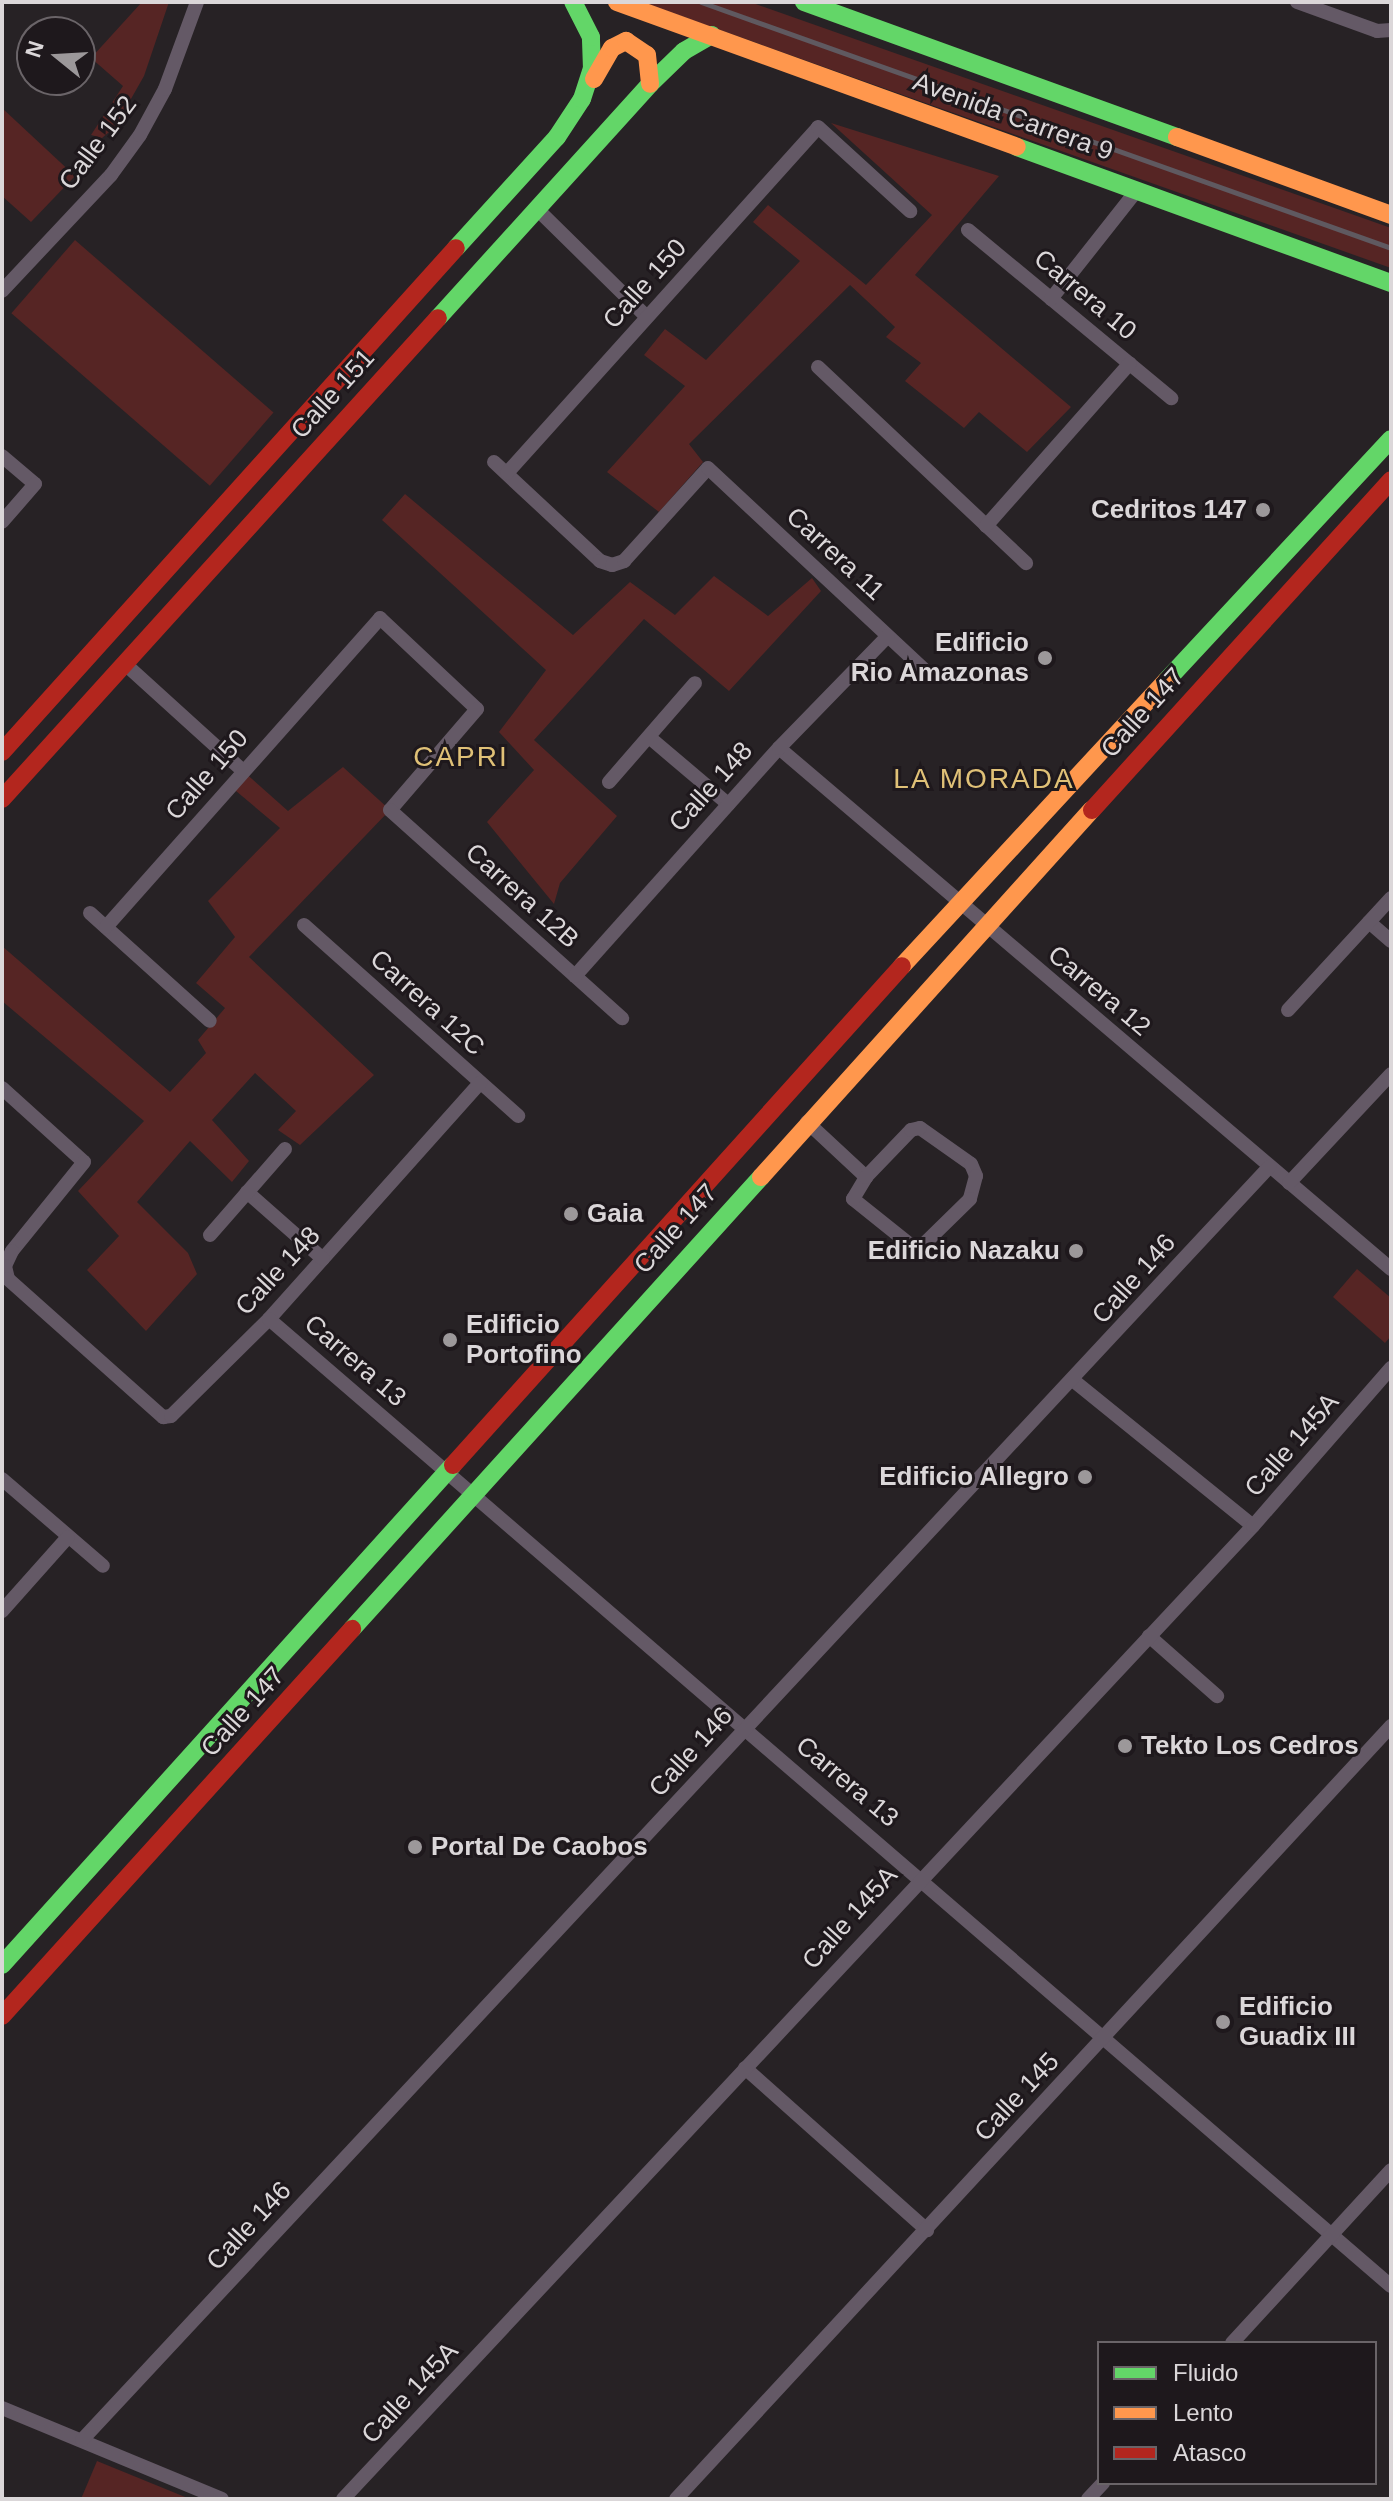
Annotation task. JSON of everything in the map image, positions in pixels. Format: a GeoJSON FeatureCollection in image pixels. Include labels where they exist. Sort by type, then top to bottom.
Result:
{"type":"FeatureCollection","features":[{"type":"Feature","properties":{"kind":"main road","name":"Calle 151"},"geometry":{"type":"LineString","coordinates":[[2,752],[535,165],[582,99],[593,53],[586,22],[573,2]]}},
{"type":"Feature","properties":{"kind":"main road","name":"Avenida Carrera 9"},"geometry":{"type":"LineString","coordinates":[[617,2],[1391,283]]}},
{"type":"Feature","properties":{"kind":"main road","name":"Avenida Carrera 9"},"geometry":{"type":"LineString","coordinates":[[804,2],[1391,215]]}},
{"type":"Feature","properties":{"kind":"main road","name":"Calle 151"},"geometry":{"type":"LineString","coordinates":[[6,789],[650,84],[686,49],[712,35]]}},
{"type":"Feature","properties":{"kind":"main road"},"geometry":{"type":"LineString","coordinates":[[582,99],[618,42],[640,46],[650,84]]}},
{"type":"Feature","properties":{"kind":"main road","name":"Calle 147"},"geometry":{"type":"LineString","coordinates":[[2,1965],[959,903],[1391,439]]}},
{"type":"Feature","properties":{"kind":"main road","name":"Calle 147"},"geometry":{"type":"LineString","coordinates":[[2,2016],[984,926],[1391,480]]}},
{"type":"Feature","properties":{"kind":"street","name":"Calle 152"},"geometry":{"type":"LineString","coordinates":[[2,291],[111,175],[140,135],[165,89],[197,2]]}},
{"type":"Feature","properties":{"kind":"street"},"geometry":{"type":"LineString","coordinates":[[1297,2],[1377,31],[1391,30]]}},
{"type":"Feature","properties":{"kind":"street","name":"Calle 150"},"geometry":{"type":"LineString","coordinates":[[507,473],[818,127],[910,211]]}},
{"type":"Feature","properties":{"kind":"street"},"geometry":{"type":"LineString","coordinates":[[1051,299],[1137,190]]}},
{"type":"Feature","properties":{"kind":"street"},"geometry":{"type":"LineString","coordinates":[[537,209],[647,317]]}},
{"type":"Feature","properties":{"kind":"street","name":"Carrera 10"},"geometry":{"type":"LineString","coordinates":[[968,230],[1171,398]]}},
{"type":"Feature","properties":{"kind":"street"},"geometry":{"type":"LineString","coordinates":[[986,526],[1130,363]]}},
{"type":"Feature","properties":{"kind":"street"},"geometry":{"type":"LineString","coordinates":[[818,367],[1026,563]]}},
{"type":"Feature","properties":{"kind":"street"},"geometry":{"type":"LineString","coordinates":[[2,456],[35,484],[2,522]]}},
{"type":"Feature","properties":{"kind":"street"},"geometry":{"type":"LineString","coordinates":[[494,462],[507,473]]}},
{"type":"Feature","properties":{"kind":"street","name":"Carrera 11"},"geometry":{"type":"LineString","coordinates":[[507,473],[600,561],[612,565],[624,561],[708,468],[930,675]]}},
{"type":"Feature","properties":{"kind":"street","name":"Calle 150"},"geometry":{"type":"LineString","coordinates":[[106,927],[376,619],[383,619],[477,709],[390,810]]}},
{"type":"Feature","properties":{"kind":"street","name":"Calle 148"},"geometry":{"type":"LineString","coordinates":[[575,976],[779,748],[888,636]]}},
{"type":"Feature","properties":{"kind":"street"},"geometry":{"type":"LineString","coordinates":[[124,663],[243,771]]}},
{"type":"Feature","properties":{"kind":"street"},"geometry":{"type":"LineString","coordinates":[[609,782],[695,683]]}},
{"type":"Feature","properties":{"kind":"street"},"geometry":{"type":"LineString","coordinates":[[649,737],[728,804]]}},
{"type":"Feature","properties":{"kind":"street","name":"Carrera 12"},"geometry":{"type":"LineString","coordinates":[[779,748],[984,926],[1391,1269]]}},
{"type":"Feature","properties":{"kind":"street","name":"Carrera 12B"},"geometry":{"type":"LineString","coordinates":[[390,810],[622,1018]]}},
{"type":"Feature","properties":{"kind":"street"},"geometry":{"type":"LineString","coordinates":[[1288,1010],[1391,898]]}},
{"type":"Feature","properties":{"kind":"street"},"geometry":{"type":"LineString","coordinates":[[90,913],[210,1021]]}},
{"type":"Feature","properties":{"kind":"street"},"geometry":{"type":"LineString","coordinates":[[1369,922],[1391,941]]}},
{"type":"Feature","properties":{"kind":"street","name":"Carrera 12C"},"geometry":{"type":"LineString","coordinates":[[304,925],[518,1116]]}},
{"type":"Feature","properties":{"kind":"street"},"geometry":{"type":"LineString","coordinates":[[1289,1183],[1391,1074]]}},
{"type":"Feature","properties":{"kind":"street","name":"Calle 148"},"geometry":{"type":"LineString","coordinates":[[2,1088],[84,1162],[5,1266],[8,1279],[155,1414],[171,1416],[269,1319],[480,1083]]}},
{"type":"Feature","properties":{"kind":"street"},"geometry":{"type":"LineString","coordinates":[[807,1122],[866,1177]]}},
{"type":"Feature","properties":{"kind":"street"},"geometry":{"type":"LineString","coordinates":[[920,1128],[971,1164],[976,1176],[970,1199],[924,1244],[913,1247],[857,1207],[856,1190],[866,1177],[911,1130],[920,1128]]}},
{"type":"Feature","properties":{"kind":"street"},"geometry":{"type":"LineString","coordinates":[[210,1235],[285,1149]]}},
{"type":"Feature","properties":{"kind":"street","name":"Calle 146"},"geometry":{"type":"LineString","coordinates":[[82,2440],[745,1728],[1074,1381],[1269,1167]]}},
{"type":"Feature","properties":{"kind":"street"},"geometry":{"type":"LineString","coordinates":[[247,1192],[323,1259]]}},
{"type":"Feature","properties":{"kind":"street","name":"Carrera 13"},"geometry":{"type":"LineString","coordinates":[[269,1319],[921,1876],[1104,2039],[1391,2286]]}},
{"type":"Feature","properties":{"kind":"street","name":"Calle 145A"},"geometry":{"type":"LineString","coordinates":[[343,2499],[921,1876],[1253,1526],[1391,1368]]}},
{"type":"Feature","properties":{"kind":"street"},"geometry":{"type":"LineString","coordinates":[[1074,1381],[1253,1526]]}},
{"type":"Feature","properties":{"kind":"street"},"geometry":{"type":"LineString","coordinates":[[2,1479],[103,1566]]}},
{"type":"Feature","properties":{"kind":"street"},"geometry":{"type":"LineString","coordinates":[[2,1611],[68,1537]]}},
{"type":"Feature","properties":{"kind":"street"},"geometry":{"type":"LineString","coordinates":[[1149,1636],[1217,1696]]}},
{"type":"Feature","properties":{"kind":"street","name":"Calle 145"},"geometry":{"type":"LineString","coordinates":[[676,2499],[1391,1726]]}},
{"type":"Feature","properties":{"kind":"street"},"geometry":{"type":"LineString","coordinates":[[745,2068],[927,2230]]}},
{"type":"Feature","properties":{"kind":"street"},"geometry":{"type":"LineString","coordinates":[[1234,2341],[1391,2170]]}},
{"type":"Feature","properties":{"kind":"street"},"geometry":{"type":"LineString","coordinates":[[2,2408],[222,2499]]}},
{"type":"Feature","properties":{"kind":"shaded area"},"geometry":{"type":"Polygon","coordinates":[[[142,2],[169,2],[144,76],[115,127],[102,138],[91,135],[123,86],[96,62],[96,53],[142,2]]]}},
{"type":"Feature","properties":{"kind":"shaded area"},"geometry":{"type":"Polygon","coordinates":[[[641,2],[750,2],[1391,228],[1391,268],[641,2]]]}},
{"type":"Feature","properties":{"kind":"shaded area"},"geometry":{"type":"Polygon","coordinates":[[[2,108],[75,176],[31,222],[2,196],[2,108]]]}},
{"type":"Feature","properties":{"kind":"shaded area"},"geometry":{"type":"Polygon","coordinates":[[[831,123],[999,176],[915,275],[1071,407],[1027,452],[979,412],[964,428],[905,381],[921,363],[886,337],[895,327],[850,285],[689,444],[703,462],[659,512],[607,472],[685,386],[644,355],[665,329],[706,360],[800,261],[753,222],[768,205],[866,285],[932,215],[831,123]]]}},
{"type":"Feature","properties":{"kind":"shaded area"},"geometry":{"type":"Polygon","coordinates":[[[75,240],[273,413],[210,486],[11,313],[75,240]]]}},
{"type":"Feature","properties":{"kind":"shaded area"},"geometry":{"type":"Polygon","coordinates":[[[405,494],[573,635],[630,582],[675,615],[714,576],[768,616],[812,578],[821,591],[729,691],[644,619],[534,740],[617,816],[560,883],[554,904],[487,822],[534,770],[499,732],[546,670],[382,520],[405,494]]]}},
{"type":"Feature","properties":{"kind":"shaded area"},"geometry":{"type":"Polygon","coordinates":[[[343,767],[390,810],[249,957],[374,1075],[300,1145],[278,1130],[296,1111],[255,1073],[212,1120],[249,1161],[232,1182],[190,1141],[137,1202],[188,1253],[197,1274],[146,1331],[87,1270],[119,1236],[78,1191],[144,1121],[2,1001],[2,946],[170,1092],[206,1053],[198,1040],[225,1008],[196,983],[235,937],[208,901],[280,828],[230,786],[243,771],[288,811],[343,767]]]}},
{"type":"Feature","properties":{"kind":"shaded area"},"geometry":{"type":"Polygon","coordinates":[[[1357,1269],[1391,1298],[1391,1336],[1385,1343],[1333,1297],[1357,1269]]]}},
{"type":"Feature","properties":{"kind":"shaded area"},"geometry":{"type":"Polygon","coordinates":[[[97,2461],[190,2499],[81,2499],[97,2461]]]}},
{"type":"Feature","properties":{"kind":"railway"},"geometry":{"type":"LineString","coordinates":[[701,2],[1391,248]]}},
{"type":"Feature","properties":{"kind":"traffic: fast"},"geometry":{"type":"LineString","coordinates":[[456,248],[557,137],[582,99],[592,69],[591,37],[573,2]]}},
{"type":"Feature","properties":{"kind":"traffic: fast"},"geometry":{"type":"LineString","coordinates":[[804,2],[1177,137]]}},
{"type":"Feature","properties":{"kind":"traffic: fast"},"geometry":{"type":"LineString","coordinates":[[438,318],[650,84],[684,51],[712,35]]}},
{"type":"Feature","properties":{"kind":"traffic: fast"},"geometry":{"type":"LineString","coordinates":[[1017,147],[1391,283]]}},
{"type":"Feature","properties":{"kind":"traffic: fast"},"geometry":{"type":"LineString","coordinates":[[1166,681],[1391,439]]}},
{"type":"Feature","properties":{"kind":"traffic: fast"},"geometry":{"type":"LineString","coordinates":[[352,1629],[761,1177]]}},
{"type":"Feature","properties":{"kind":"traffic: fast"},"geometry":{"type":"LineString","coordinates":[[2,1965],[453,1465]]}},
{"type":"Feature","properties":{"kind":"traffic: slow"},"geometry":{"type":"LineString","coordinates":[[617,2],[1017,147]]}},
{"type":"Feature","properties":{"kind":"traffic: slow"},"geometry":{"type":"LineString","coordinates":[[594,79],[612,48],[626,41],[647,55],[650,84]]}},
{"type":"Feature","properties":{"kind":"traffic: slow"},"geometry":{"type":"LineString","coordinates":[[1177,137],[1391,215]]}},
{"type":"Feature","properties":{"kind":"traffic: slow"},"geometry":{"type":"LineString","coordinates":[[902,966],[1166,681]]}},
{"type":"Feature","properties":{"kind":"traffic: slow"},"geometry":{"type":"LineString","coordinates":[[761,1177],[1092,810]]}},
{"type":"Feature","properties":{"kind":"traffic: jam"},"geometry":{"type":"LineString","coordinates":[[2,752],[456,248]]}},
{"type":"Feature","properties":{"kind":"traffic: jam"},"geometry":{"type":"LineString","coordinates":[[2,799],[438,318]]}},
{"type":"Feature","properties":{"kind":"traffic: jam"},"geometry":{"type":"LineString","coordinates":[[1092,810],[1391,480]]}},
{"type":"Feature","properties":{"kind":"traffic: jam"},"geometry":{"type":"LineString","coordinates":[[453,1465],[902,966]]}},
{"type":"Feature","properties":{"kind":"traffic: jam"},"geometry":{"type":"LineString","coordinates":[[2,2016],[352,1629]]}},
{"type":"Feature","properties":{"kind":"place","name":"Cedritos 147"},"geometry":{"type":"Point","coordinates":[1263,510]}},
{"type":"Feature","properties":{"kind":"place","name":"Edificio Rio Amazonas"},"geometry":{"type":"Point","coordinates":[1045,658]}},
{"type":"Feature","properties":{"kind":"place","name":"Gaia"},"geometry":{"type":"Point","coordinates":[571,1214]}},
{"type":"Feature","properties":{"kind":"place","name":"Edificio Nazaku"},"geometry":{"type":"Point","coordinates":[1076,1251]}},
{"type":"Feature","properties":{"kind":"place","name":"Edificio Portofino"},"geometry":{"type":"Point","coordinates":[450,1340]}},
{"type":"Feature","properties":{"kind":"place","name":"Edificio Allegro"},"geometry":{"type":"Point","coordinates":[1085,1477]}},
{"type":"Feature","properties":{"kind":"place","name":"Tekto Los Cedros"},"geometry":{"type":"Point","coordinates":[1125,1746]}},
{"type":"Feature","properties":{"kind":"place","name":"Portal De Caobos"},"geometry":{"type":"Point","coordinates":[415,1847]}},
{"type":"Feature","properties":{"kind":"place","name":"Edificio Guadix III"},"geometry":{"type":"Point","coordinates":[1223,2022]}},
{"type":"Feature","properties":{"kind":"district","name":"CAPRI"},"geometry":{"type":"Point","coordinates":[461,757]}},
{"type":"Feature","properties":{"kind":"district","name":"LA MORADA"},"geometry":{"type":"Point","coordinates":[984,779]}}]}
